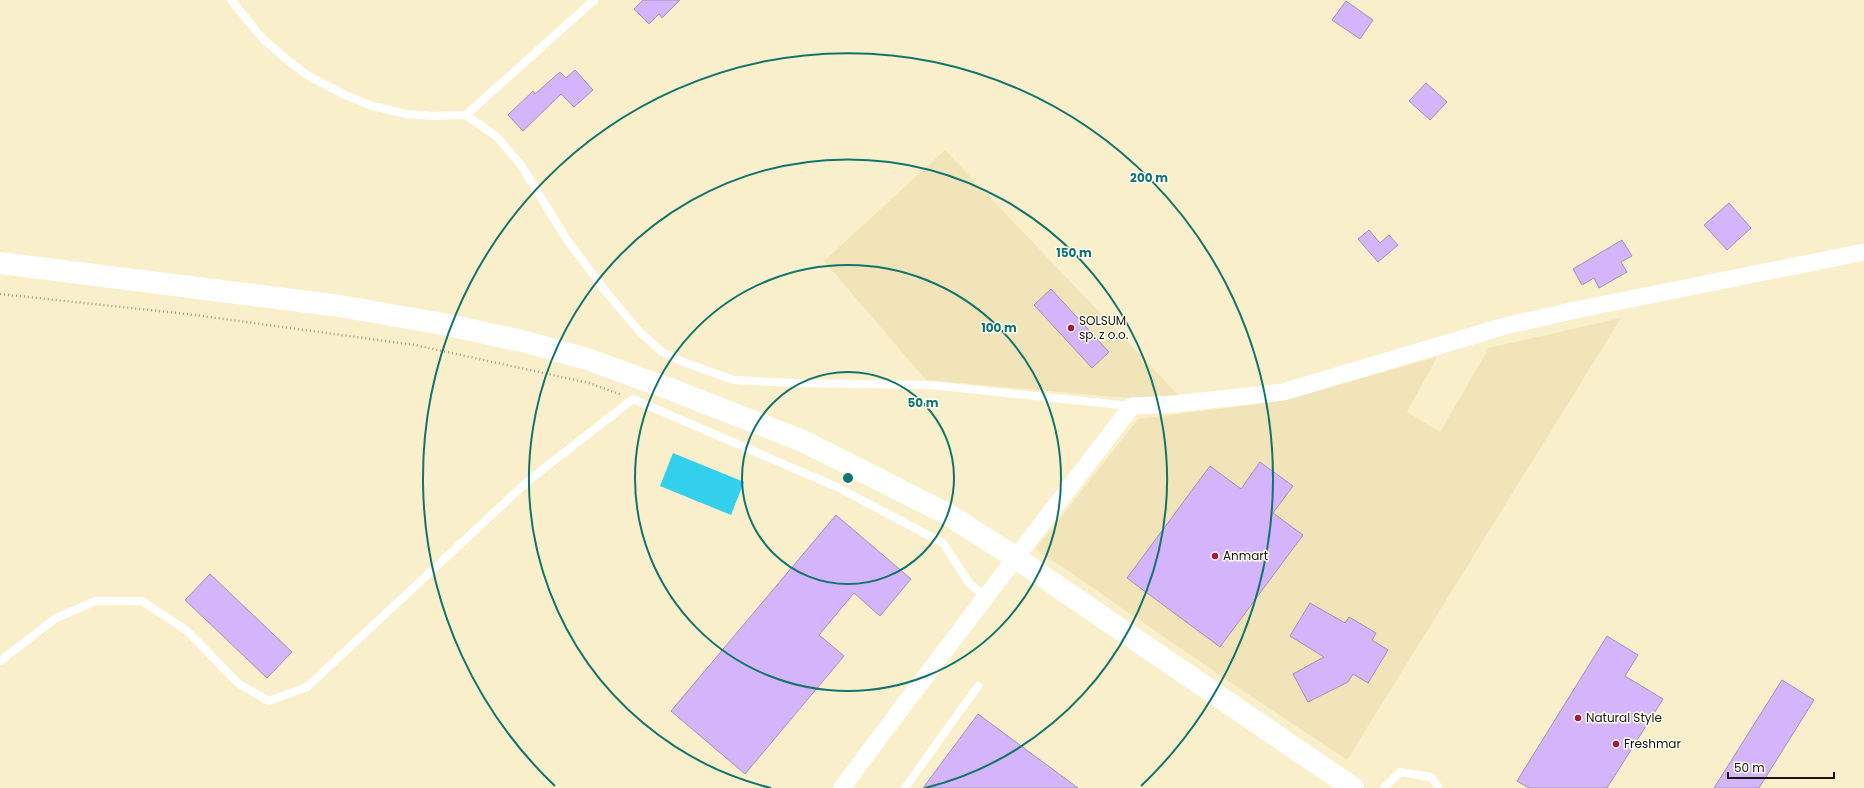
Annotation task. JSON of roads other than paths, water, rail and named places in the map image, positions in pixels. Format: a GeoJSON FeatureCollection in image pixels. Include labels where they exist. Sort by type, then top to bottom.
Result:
{"type":"FeatureCollection","features":[{"type":"Feature","properties":{"kind":"main road"},"geometry":{"type":"LineString","coordinates":[[0,263],[340,306],[456,326],[522,341],[587,359],[803,440],[948,515],[1016,558],[1352,788]]}},
{"type":"Feature","properties":{"kind":"street"},"geometry":{"type":"LineString","coordinates":[[842,788],[939,657],[986,598],[1132,406],[1174,404],[1283,392],[1505,326],[1576,310],[1864,252]]}},
{"type":"Feature","properties":{"kind":"lane"},"geometry":{"type":"LineString","coordinates":[[231,0],[262,38],[285,58],[307,75],[341,93],[369,105],[406,114],[432,116],[466,115],[496,136],[521,165],[567,240],[607,293],[640,332],[662,352],[683,362],[734,380],[794,383],[930,385],[1132,406]]}},
{"type":"Feature","properties":{"kind":"lane"},"geometry":{"type":"LineString","coordinates":[[466,115],[594,0]]}},
{"type":"Feature","properties":{"kind":"lane"},"geometry":{"type":"LineString","coordinates":[[0,661],[56,618],[96,600],[142,601],[186,630],[239,684],[269,701],[307,687],[528,481],[632,399],[839,488],[943,543],[969,583],[986,598]]}},
{"type":"Feature","properties":{"kind":"lane"},"geometry":{"type":"LineString","coordinates":[[905,788],[978,686]]}},
{"type":"Feature","properties":{"kind":"lane"},"geometry":{"type":"LineString","coordinates":[[1384,788],[1400,772],[1432,777],[1439,788]]}},
{"type":"Feature","properties":{"kind":"water"},"geometry":{"type":"Polygon","coordinates":[[[673,453],[744,482],[731,515],[660,486],[673,453]]]}},
{"type":"Feature","properties":{"kind":"place","name":"SOLSUM sp. z o.o."},"geometry":{"type":"Point","coordinates":[1071,328]}},
{"type":"Feature","properties":{"kind":"place","name":"Anmart"},"geometry":{"type":"Point","coordinates":[1215,556]}},
{"type":"Feature","properties":{"kind":"place","name":"Natural Style"},"geometry":{"type":"Point","coordinates":[1578,718]}},
{"type":"Feature","properties":{"kind":"place","name":"Freshmar"},"geometry":{"type":"Point","coordinates":[1616,744]}}]}
